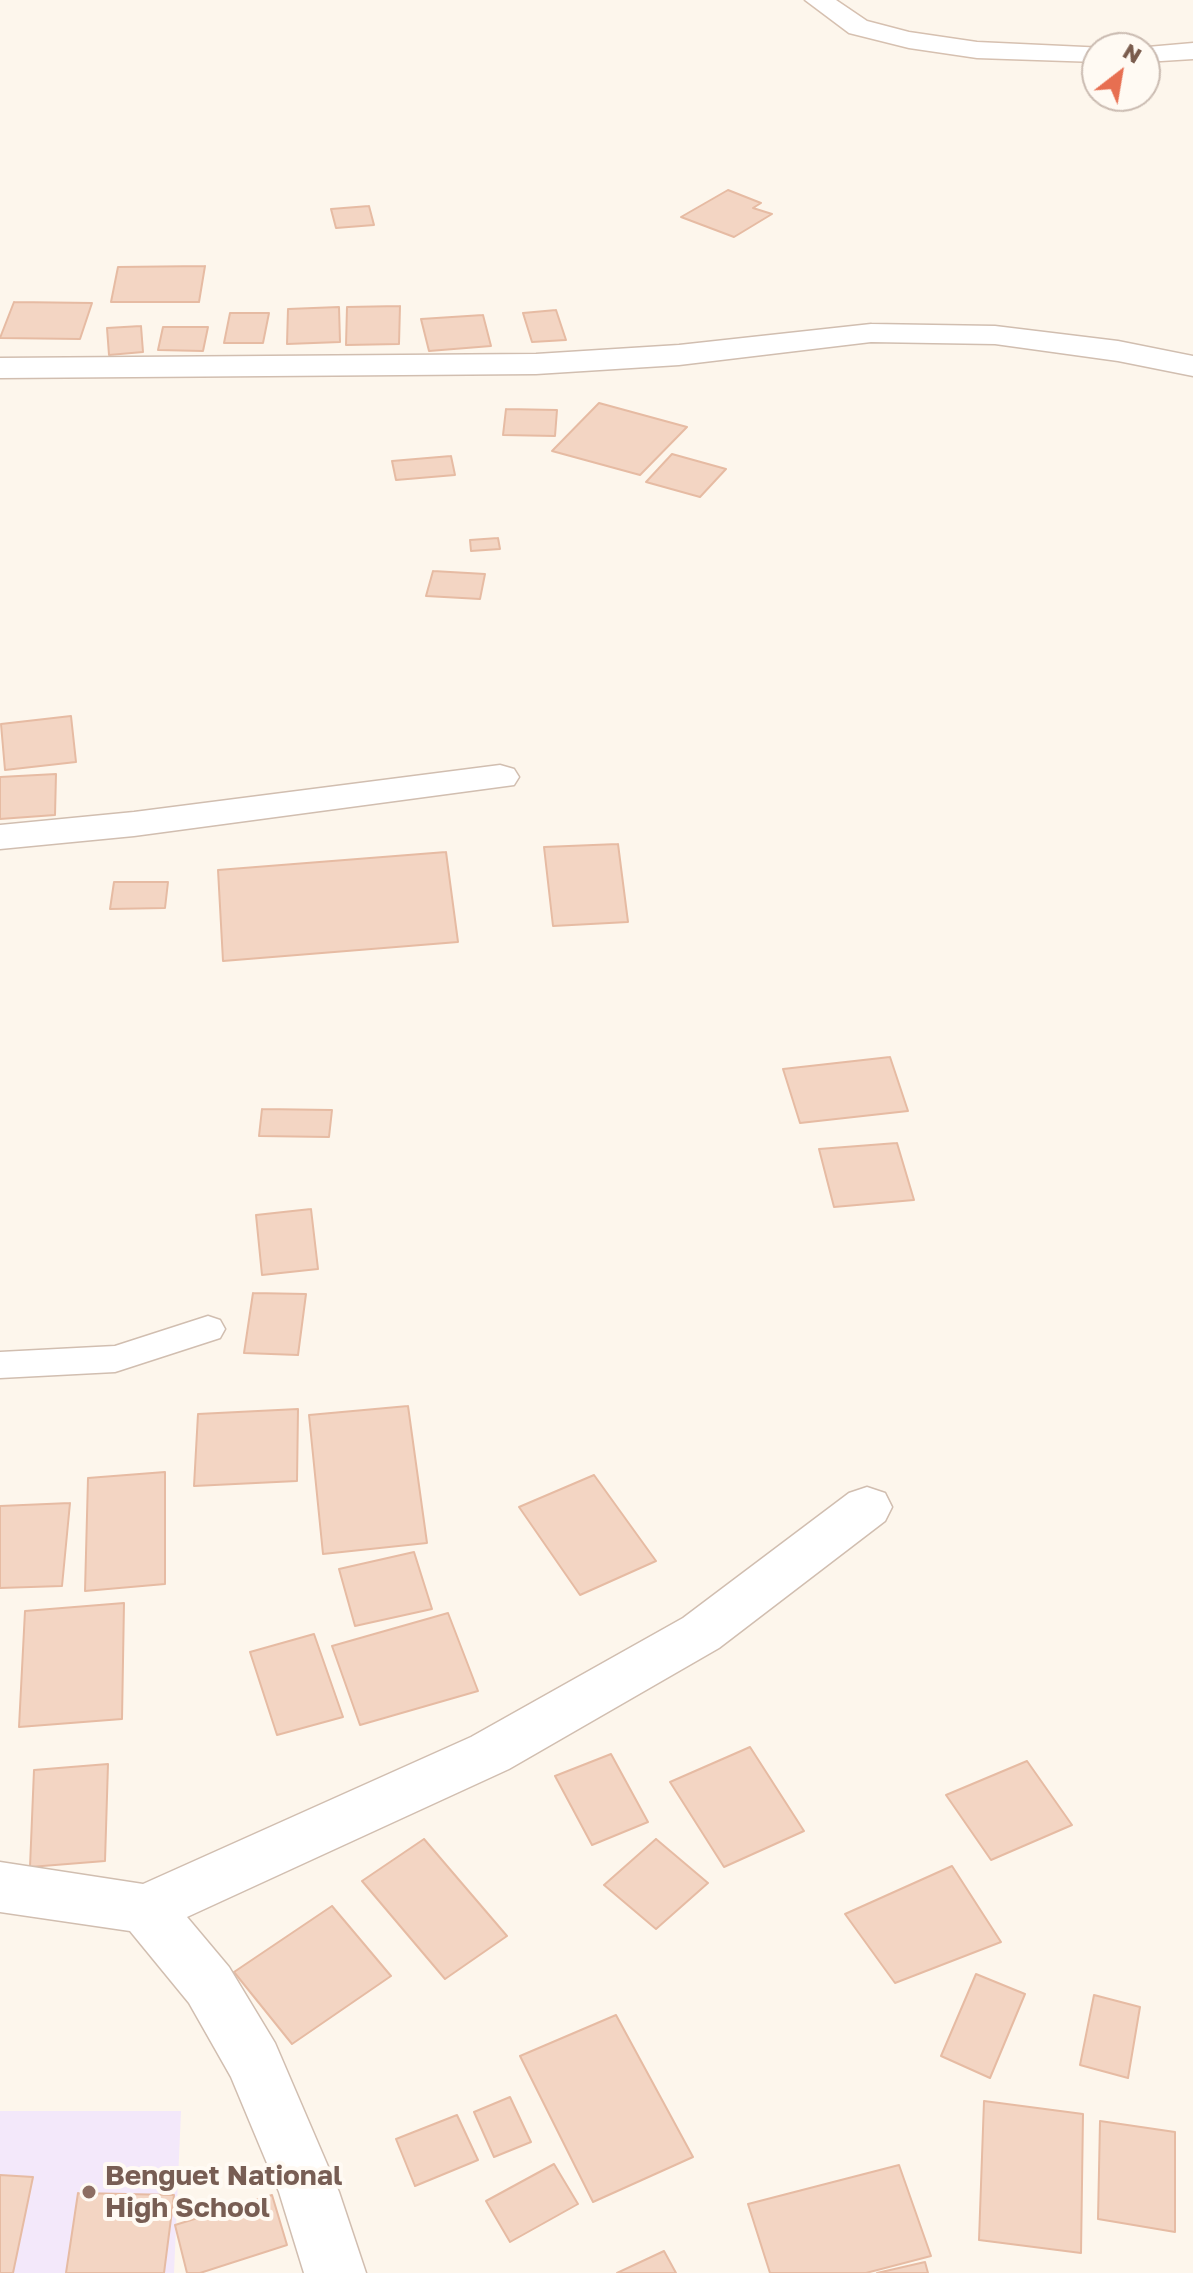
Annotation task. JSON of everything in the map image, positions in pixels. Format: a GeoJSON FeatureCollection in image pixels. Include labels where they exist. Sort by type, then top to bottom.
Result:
{"type":"FeatureCollection","features":[{"type":"Feature","properties":{"kind":"street"},"geometry":{"type":"LineString","coordinates":[[818,0],[858,27],[909,40],[977,50],[1081,53]]}},
{"type":"Feature","properties":{"kind":"street"},"geometry":{"type":"LineString","coordinates":[[1161,53],[1193,51]]}},
{"type":"Feature","properties":{"kind":"street"},"geometry":{"type":"LineString","coordinates":[[0,368],[536,364],[679,355],[871,333],[995,335],[1118,351],[1193,366]]}},
{"type":"Feature","properties":{"kind":"street"},"geometry":{"type":"LineString","coordinates":[[0,837],[150,822],[500,777]]}},
{"type":"Feature","properties":{"kind":"street"},"geometry":{"type":"LineString","coordinates":[[0,1887],[146,1909],[490,1753],[701,1633],[867,1507]]}},
{"type":"Feature","properties":{"kind":"street"},"geometry":{"type":"LineString","coordinates":[[146,1909],[209,1985],[254,2062],[309,2192],[335,2273]]}},
{"type":"Feature","properties":{"kind":"lane"},"geometry":{"type":"LineString","coordinates":[[0,1365],[115,1359],[208,1329]]}},
{"type":"Feature","properties":{"kind":"shaded area","name":"Benguet National High School"},"geometry":{"type":"Polygon","coordinates":[[[0,2111],[181,2111],[174,2273],[0,2273],[0,2111]]]}},
{"type":"Feature","properties":{"kind":"building"},"geometry":{"type":"Polygon","coordinates":[[[728,190],[761,203],[753,208],[772,214],[734,237],[681,217],[728,190]]]}},
{"type":"Feature","properties":{"kind":"building"},"geometry":{"type":"Polygon","coordinates":[[[369,206],[374,225],[336,228],[331,209],[369,206]]]}},
{"type":"Feature","properties":{"kind":"building"},"geometry":{"type":"Polygon","coordinates":[[[205,266],[199,302],[111,302],[118,267],[205,266]]]}},
{"type":"Feature","properties":{"kind":"building"},"geometry":{"type":"Polygon","coordinates":[[[14,302],[92,303],[80,339],[0,338],[14,302]]]}},
{"type":"Feature","properties":{"kind":"building"},"geometry":{"type":"Polygon","coordinates":[[[400,306],[399,344],[346,345],[347,307],[400,306]]]}},
{"type":"Feature","properties":{"kind":"building"},"geometry":{"type":"Polygon","coordinates":[[[339,307],[340,342],[287,344],[288,309],[339,307]]]}},
{"type":"Feature","properties":{"kind":"building"},"geometry":{"type":"Polygon","coordinates":[[[556,310],[566,340],[532,342],[523,313],[556,310]]]}},
{"type":"Feature","properties":{"kind":"building"},"geometry":{"type":"Polygon","coordinates":[[[230,313],[269,313],[263,343],[224,343],[230,313]]]}},
{"type":"Feature","properties":{"kind":"building"},"geometry":{"type":"Polygon","coordinates":[[[483,315],[491,346],[429,351],[421,319],[483,315]]]}},
{"type":"Feature","properties":{"kind":"building"},"geometry":{"type":"Polygon","coordinates":[[[141,326],[143,352],[109,355],[107,328],[141,326]]]}},
{"type":"Feature","properties":{"kind":"building"},"geometry":{"type":"Polygon","coordinates":[[[163,327],[208,327],[203,351],[158,350],[163,327]]]}},
{"type":"Feature","properties":{"kind":"building"},"geometry":{"type":"Polygon","coordinates":[[[599,403],[687,427],[640,475],[552,451],[599,403]]]}},
{"type":"Feature","properties":{"kind":"building"},"geometry":{"type":"Polygon","coordinates":[[[506,409],[557,410],[555,436],[503,435],[506,409]]]}},
{"type":"Feature","properties":{"kind":"building"},"geometry":{"type":"Polygon","coordinates":[[[672,454],[726,469],[700,497],[646,482],[672,454]]]}},
{"type":"Feature","properties":{"kind":"building"},"geometry":{"type":"Polygon","coordinates":[[[451,456],[455,475],[396,480],[392,461],[451,456]]]}},
{"type":"Feature","properties":{"kind":"building"},"geometry":{"type":"Polygon","coordinates":[[[498,538],[500,549],[471,551],[470,540],[498,538]]]}},
{"type":"Feature","properties":{"kind":"building"},"geometry":{"type":"Polygon","coordinates":[[[433,571],[485,574],[480,599],[426,596],[433,571]]]}},
{"type":"Feature","properties":{"kind":"building"},"geometry":{"type":"Polygon","coordinates":[[[71,716],[76,762],[5,770],[1,724],[71,716]]]}},
{"type":"Feature","properties":{"kind":"building"},"geometry":{"type":"Polygon","coordinates":[[[56,774],[55,815],[0,819],[0,777],[56,774]]]}},
{"type":"Feature","properties":{"kind":"building"},"geometry":{"type":"Polygon","coordinates":[[[618,844],[628,922],[553,926],[544,847],[618,844]]]}},
{"type":"Feature","properties":{"kind":"building"},"geometry":{"type":"Polygon","coordinates":[[[446,852],[458,942],[223,961],[218,870],[446,852]]]}},
{"type":"Feature","properties":{"kind":"building"},"geometry":{"type":"Polygon","coordinates":[[[114,882],[168,882],[165,908],[110,909],[114,882]]]}},
{"type":"Feature","properties":{"kind":"building"},"geometry":{"type":"Polygon","coordinates":[[[890,1057],[908,1111],[800,1123],[783,1069],[890,1057]]]}},
{"type":"Feature","properties":{"kind":"building"},"geometry":{"type":"Polygon","coordinates":[[[262,1109],[332,1110],[329,1137],[259,1136],[262,1109]]]}},
{"type":"Feature","properties":{"kind":"building"},"geometry":{"type":"Polygon","coordinates":[[[897,1143],[914,1200],[834,1207],[819,1149],[897,1143]]]}},
{"type":"Feature","properties":{"kind":"building"},"geometry":{"type":"Polygon","coordinates":[[[311,1209],[318,1269],[262,1275],[256,1215],[311,1209]]]}},
{"type":"Feature","properties":{"kind":"building"},"geometry":{"type":"Polygon","coordinates":[[[253,1293],[306,1294],[298,1355],[244,1353],[253,1293]]]}},
{"type":"Feature","properties":{"kind":"building"},"geometry":{"type":"Polygon","coordinates":[[[408,1406],[427,1543],[323,1554],[309,1415],[408,1406]]]}},
{"type":"Feature","properties":{"kind":"building"},"geometry":{"type":"Polygon","coordinates":[[[298,1409],[297,1481],[194,1486],[198,1414],[298,1409]]]}},
{"type":"Feature","properties":{"kind":"building"},"geometry":{"type":"Polygon","coordinates":[[[165,1472],[165,1584],[85,1591],[88,1478],[165,1472]]]}},
{"type":"Feature","properties":{"kind":"building"},"geometry":{"type":"Polygon","coordinates":[[[594,1475],[656,1561],[580,1595],[519,1507],[594,1475]]]}},
{"type":"Feature","properties":{"kind":"building"},"geometry":{"type":"Polygon","coordinates":[[[70,1503],[62,1586],[0,1588],[0,1506],[70,1503]]]}},
{"type":"Feature","properties":{"kind":"building"},"geometry":{"type":"Polygon","coordinates":[[[414,1552],[432,1609],[355,1626],[339,1569],[414,1552]]]}},
{"type":"Feature","properties":{"kind":"building"},"geometry":{"type":"Polygon","coordinates":[[[124,1603],[122,1719],[19,1727],[25,1611],[124,1603]]]}},
{"type":"Feature","properties":{"kind":"building"},"geometry":{"type":"Polygon","coordinates":[[[448,1613],[478,1691],[360,1725],[332,1646],[448,1613]]]}},
{"type":"Feature","properties":{"kind":"building"},"geometry":{"type":"Polygon","coordinates":[[[314,1634],[343,1717],[277,1735],[250,1652],[314,1634]]]}},
{"type":"Feature","properties":{"kind":"building"},"geometry":{"type":"Polygon","coordinates":[[[750,1747],[804,1831],[724,1867],[670,1782],[750,1747]]]}},
{"type":"Feature","properties":{"kind":"building"},"geometry":{"type":"Polygon","coordinates":[[[611,1754],[648,1822],[592,1845],[555,1776],[611,1754]]]}},
{"type":"Feature","properties":{"kind":"building"},"geometry":{"type":"Polygon","coordinates":[[[1027,1761],[1072,1825],[991,1860],[946,1795],[1027,1761]]]}},
{"type":"Feature","properties":{"kind":"building"},"geometry":{"type":"Polygon","coordinates":[[[108,1764],[105,1861],[30,1867],[34,1770],[108,1764]]]}},
{"type":"Feature","properties":{"kind":"building"},"geometry":{"type":"Polygon","coordinates":[[[424,1839],[507,1936],[445,1979],[362,1881],[424,1839]]]}},
{"type":"Feature","properties":{"kind":"building"},"geometry":{"type":"Polygon","coordinates":[[[656,1839],[708,1883],[656,1929],[604,1885],[656,1839]]]}},
{"type":"Feature","properties":{"kind":"building"},"geometry":{"type":"Polygon","coordinates":[[[952,1866],[1001,1942],[895,1983],[845,1914],[952,1866]]]}},
{"type":"Feature","properties":{"kind":"building"},"geometry":{"type":"Polygon","coordinates":[[[332,1906],[391,1976],[292,2044],[234,1972],[332,1906]]]}},
{"type":"Feature","properties":{"kind":"building"},"geometry":{"type":"Polygon","coordinates":[[[976,1974],[1025,1994],[990,2078],[941,2056],[976,1974]]]}},
{"type":"Feature","properties":{"kind":"building"},"geometry":{"type":"Polygon","coordinates":[[[1094,1995],[1140,2007],[1128,2078],[1080,2065],[1094,1995]]]}},
{"type":"Feature","properties":{"kind":"building"},"geometry":{"type":"Polygon","coordinates":[[[616,2015],[693,2157],[593,2202],[520,2056],[616,2015]]]}},
{"type":"Feature","properties":{"kind":"building"},"geometry":{"type":"Polygon","coordinates":[[[510,2097],[531,2142],[494,2157],[474,2112],[510,2097]]]}},
{"type":"Feature","properties":{"kind":"building"},"geometry":{"type":"Polygon","coordinates":[[[984,2101],[1083,2114],[1081,2253],[979,2240],[984,2101]]]}},
{"type":"Feature","properties":{"kind":"building"},"geometry":{"type":"Polygon","coordinates":[[[457,2115],[478,2160],[415,2186],[396,2139],[457,2115]]]}},
{"type":"Feature","properties":{"kind":"building"},"geometry":{"type":"Polygon","coordinates":[[[1100,2121],[1175,2132],[1175,2232],[1098,2219],[1100,2121]]]}},
{"type":"Feature","properties":{"kind":"building"},"geometry":{"type":"Polygon","coordinates":[[[554,2164],[578,2204],[510,2242],[486,2201],[554,2164]]]}},
{"type":"Feature","properties":{"kind":"building"},"geometry":{"type":"Polygon","coordinates":[[[899,2165],[931,2256],[866,2273],[770,2273],[748,2204],[899,2165]]]}},
{"type":"Feature","properties":{"kind":"building"},"geometry":{"type":"Polygon","coordinates":[[[0,2175],[33,2177],[13,2273],[0,2273],[0,2175]]]}},
{"type":"Feature","properties":{"kind":"building"},"geometry":{"type":"Polygon","coordinates":[[[78,2193],[174,2195],[164,2273],[66,2273],[78,2193]]]}},
{"type":"Feature","properties":{"kind":"building"},"geometry":{"type":"Polygon","coordinates":[[[272,2195],[287,2245],[200,2273],[187,2273],[175,2225],[272,2195]]]}},
{"type":"Feature","properties":{"kind":"building"},"geometry":{"type":"Polygon","coordinates":[[[664,2251],[676,2273],[617,2273],[664,2251]]]}},
{"type":"Feature","properties":{"kind":"building"},"geometry":{"type":"Polygon","coordinates":[[[925,2262],[928,2273],[877,2273],[925,2262]]]}},
{"type":"Feature","properties":{"kind":"place","name":"Benguet National High School"},"geometry":{"type":"Point","coordinates":[89,2192]}}]}
